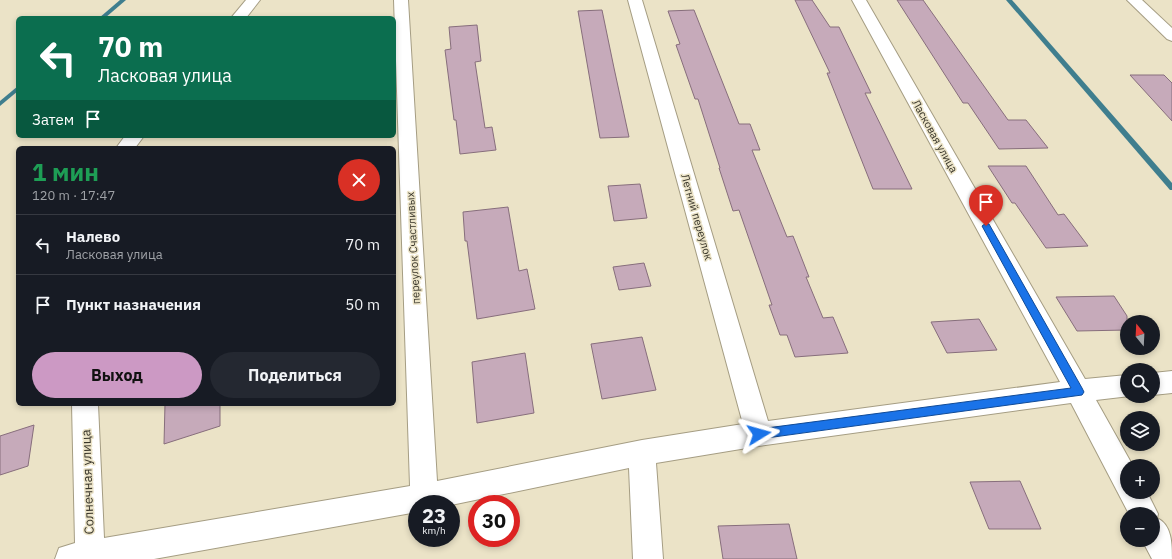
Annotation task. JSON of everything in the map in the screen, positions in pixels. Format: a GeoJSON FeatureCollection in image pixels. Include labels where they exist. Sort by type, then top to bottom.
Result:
{"type":"FeatureCollection","features":[{"type":"Feature","properties":{"kind":"street"},"geometry":{"type":"LineString","coordinates":[[240,16],[253,0]]}},
{"type":"Feature","properties":{"kind":"street","name":"переулок Счастливых"},"geometry":{"type":"LineString","coordinates":[[401,0],[424,495]]}},
{"type":"Feature","properties":{"kind":"street","name":"Летний переулок"},"geometry":{"type":"LineString","coordinates":[[635,0],[759,434]]}},
{"type":"Feature","properties":{"kind":"street","name":"Ласковая улица"},"geometry":{"type":"LineString","coordinates":[[859,0],[1120,469]]}},
{"type":"Feature","properties":{"kind":"street"},"geometry":{"type":"LineString","coordinates":[[1134,0],[1172,36]]}},
{"type":"Feature","properties":{"kind":"street"},"geometry":{"type":"LineString","coordinates":[[126,146],[133,138]]}},
{"type":"Feature","properties":{"kind":"street"},"geometry":{"type":"LineString","coordinates":[[1160,383],[1172,382]]}},
{"type":"Feature","properties":{"kind":"street"},"geometry":{"type":"LineString","coordinates":[[434,495],[642,453],[759,434],[1120,387]]}},
{"type":"Feature","properties":{"kind":"street","name":"Солнечная улица"},"geometry":{"type":"LineString","coordinates":[[83,558],[85,406]]}},
{"type":"Feature","properties":{"kind":"street"},"geometry":{"type":"LineString","coordinates":[[642,453],[648,559]]}},
{"type":"Feature","properties":{"kind":"street"},"geometry":{"type":"LineString","coordinates":[[83,558],[408,500]]}},
{"type":"Feature","properties":{"kind":"street"},"geometry":{"type":"LineString","coordinates":[[1160,544],[1168,559]]}},
{"type":"Feature","properties":{"kind":"building"},"geometry":{"type":"Polygon","coordinates":[[[795,0],[812,0],[830,27],[839,27],[871,93],[865,93],[912,189],[873,189],[827,73],[830,73],[795,0]]]}},
{"type":"Feature","properties":{"kind":"building"},"geometry":{"type":"Polygon","coordinates":[[[897,0],[923,0],[1008,120],[1026,120],[1048,148],[999,149],[968,103],[963,103],[897,0]]]}},
{"type":"Feature","properties":{"kind":"building"},"geometry":{"type":"Polygon","coordinates":[[[602,10],[629,137],[600,138],[578,11],[602,10]]]}},
{"type":"Feature","properties":{"kind":"building"},"geometry":{"type":"Polygon","coordinates":[[[694,10],[739,124],[750,124],[760,150],[752,150],[787,237],[793,236],[809,277],[806,277],[823,318],[833,317],[848,353],[795,357],[787,335],[780,335],[769,305],[772,305],[739,210],[733,211],[698,99],[695,99],[676,45],[680,44],[668,11],[694,10]]]}},
{"type":"Feature","properties":{"kind":"building"},"geometry":{"type":"Polygon","coordinates":[[[477,25],[481,61],[475,62],[485,128],[492,127],[496,150],[460,154],[445,50],[451,49],[449,27],[477,25]]]}},
{"type":"Feature","properties":{"kind":"building"},"geometry":{"type":"Polygon","coordinates":[[[1130,75],[1164,75],[1172,83],[1172,121],[1130,75]]]}},
{"type":"Feature","properties":{"kind":"building"},"geometry":{"type":"Polygon","coordinates":[[[988,166],[1026,166],[1058,215],[1064,214],[1088,246],[1046,248],[1015,203],[1012,203],[988,166]]]}},
{"type":"Feature","properties":{"kind":"building"},"geometry":{"type":"Polygon","coordinates":[[[640,184],[647,218],[614,221],[608,186],[640,184]]]}},
{"type":"Feature","properties":{"kind":"building"},"geometry":{"type":"Polygon","coordinates":[[[508,207],[519,271],[527,269],[535,309],[477,319],[467,241],[465,241],[463,212],[508,207]]]}},
{"type":"Feature","properties":{"kind":"building"},"geometry":{"type":"Polygon","coordinates":[[[644,263],[651,286],[619,290],[613,267],[644,263]]]}},
{"type":"Feature","properties":{"kind":"building"},"geometry":{"type":"Polygon","coordinates":[[[1114,296],[1126,315],[1120,315],[1120,330],[1077,331],[1056,297],[1114,296]]]}},
{"type":"Feature","properties":{"kind":"building"},"geometry":{"type":"Polygon","coordinates":[[[979,319],[997,350],[947,353],[931,322],[979,319]]]}},
{"type":"Feature","properties":{"kind":"building"},"geometry":{"type":"Polygon","coordinates":[[[642,337],[656,390],[602,399],[591,344],[642,337]]]}},
{"type":"Feature","properties":{"kind":"building"},"geometry":{"type":"Polygon","coordinates":[[[525,353],[534,413],[477,423],[472,362],[525,353]]]}},
{"type":"Feature","properties":{"kind":"building"},"geometry":{"type":"Polygon","coordinates":[[[165,406],[220,406],[220,426],[164,444],[165,406]]]}},
{"type":"Feature","properties":{"kind":"building"},"geometry":{"type":"Polygon","coordinates":[[[34,425],[28,466],[0,475],[0,436],[34,425]]]}},
{"type":"Feature","properties":{"kind":"building"},"geometry":{"type":"Polygon","coordinates":[[[1020,481],[1041,529],[989,529],[970,482],[1020,481]]]}},
{"type":"Feature","properties":{"kind":"building"},"geometry":{"type":"Polygon","coordinates":[[[789,524],[797,559],[723,559],[718,526],[789,524]]]}},
{"type":"Feature","properties":{"kind":"waterway"},"geometry":{"type":"LineString","coordinates":[[104,16],[123,0]]}},
{"type":"Feature","properties":{"kind":"waterway"},"geometry":{"type":"LineString","coordinates":[[1009,0],[1172,188]]}},
{"type":"Feature","properties":{"kind":"waterway"},"geometry":{"type":"LineString","coordinates":[[0,104],[16,90]]}},
{"type":"Feature","properties":{"kind":"route"},"geometry":{"type":"LineString","coordinates":[[759,434],[1078,392],[986,226]]}}]}
